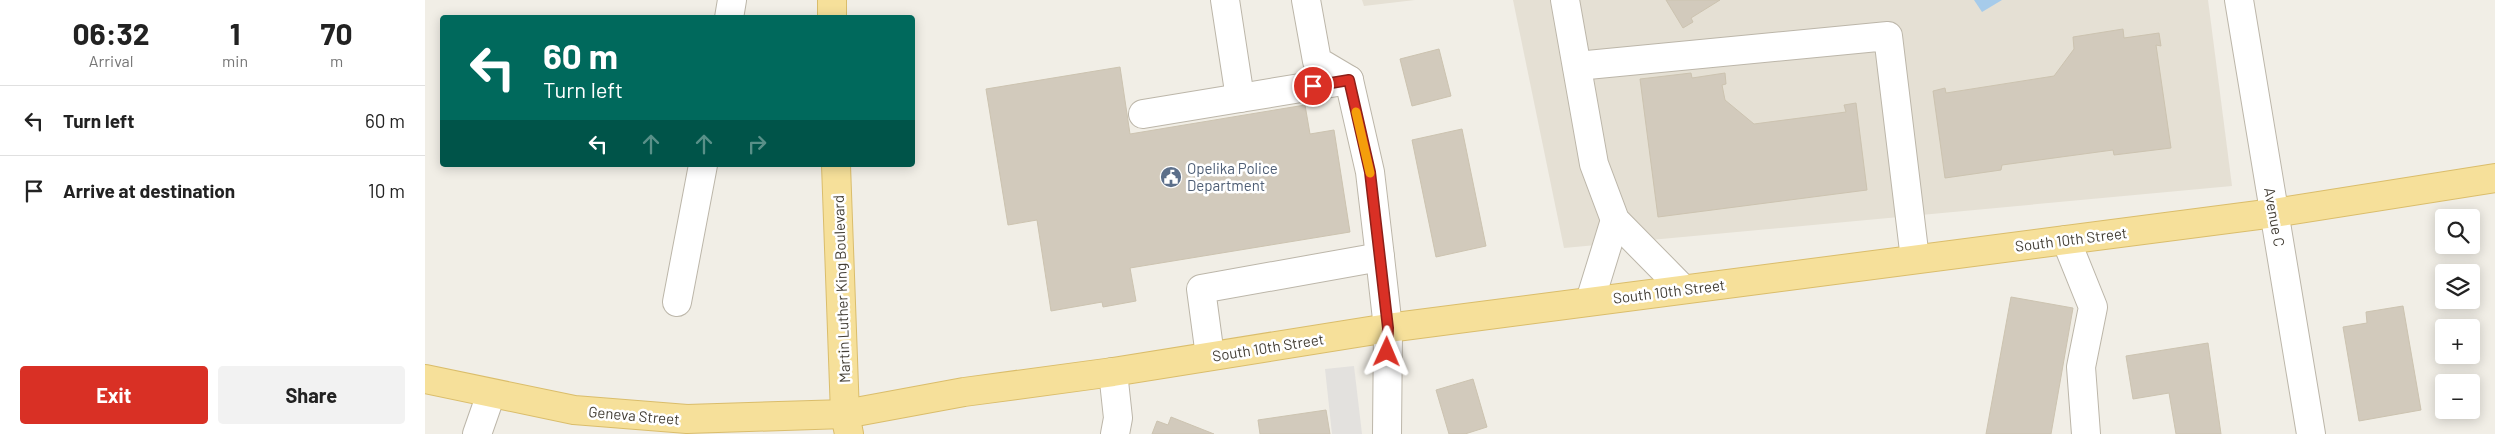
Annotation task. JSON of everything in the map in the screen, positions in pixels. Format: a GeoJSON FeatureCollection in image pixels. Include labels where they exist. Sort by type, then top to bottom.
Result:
{"type":"FeatureCollection","features":[{"type":"Feature","properties":{"kind":"main road"},"geometry":{"type":"LineString","coordinates":[[832,0],[832,15]]}},
{"type":"Feature","properties":{"kind":"main road","name":"Martin Luther King Boulevard"},"geometry":{"type":"LineString","coordinates":[[836,167],[847,424]]}},
{"type":"Feature","properties":{"kind":"main road","name":"South 10th Street"},"geometry":{"type":"LineString","coordinates":[[847,424],[964,392],[1113,372],[1388,328],[2274,213],[2495,178]]}},
{"type":"Feature","properties":{"kind":"main road","name":"Geneva Street"},"geometry":{"type":"LineString","coordinates":[[425,379],[574,410],[687,419],[847,424]]}},
{"type":"Feature","properties":{"kind":"main road"},"geometry":{"type":"LineString","coordinates":[[574,410],[654,434]]}},
{"type":"Feature","properties":{"kind":"street"},"geometry":{"type":"LineString","coordinates":[[730,15],[732,0]]}},
{"type":"Feature","properties":{"kind":"street"},"geometry":{"type":"LineString","coordinates":[[1225,0],[1240,98]]}},
{"type":"Feature","properties":{"kind":"street"},"geometry":{"type":"LineString","coordinates":[[1306,0],[1317,61],[1349,80],[1370,172],[1388,328],[1387,434]]}},
{"type":"Feature","properties":{"kind":"street"},"geometry":{"type":"LineString","coordinates":[[1565,0],[1594,164],[1615,220],[1683,289]]}},
{"type":"Feature","properties":{"kind":"street","name":"Avenue C"},"geometry":{"type":"LineString","coordinates":[[2239,0],[2311,434]]}},
{"type":"Feature","properties":{"kind":"street"},"geometry":{"type":"LineString","coordinates":[[1577,66],[1887,36],[1915,259]]}},
{"type":"Feature","properties":{"kind":"street"},"geometry":{"type":"LineString","coordinates":[[1143,114],[1349,80]]}},
{"type":"Feature","properties":{"kind":"street"},"geometry":{"type":"LineString","coordinates":[[677,302],[703,167]]}},
{"type":"Feature","properties":{"kind":"street"},"geometry":{"type":"LineString","coordinates":[[1590,301],[1615,220]]}},
{"type":"Feature","properties":{"kind":"street"},"geometry":{"type":"LineString","coordinates":[[2066,240],[2093,307],[2081,367],[2086,434]]}},
{"type":"Feature","properties":{"kind":"street"},"geometry":{"type":"LineString","coordinates":[[1210,356],[1201,289],[1380,257]]}},
{"type":"Feature","properties":{"kind":"street"},"geometry":{"type":"LineString","coordinates":[[1113,372],[1118,418],[1115,434]]}},
{"type":"Feature","properties":{"kind":"street"},"geometry":{"type":"LineString","coordinates":[[477,434],[491,394]]}},
{"type":"Feature","properties":{"kind":"shaded area"},"geometry":{"type":"Polygon","coordinates":[[[1362,0],[1415,0],[1364,6],[1362,0]]]}},
{"type":"Feature","properties":{"kind":"shaded area"},"geometry":{"type":"Polygon","coordinates":[[[1513,0],[2208,0],[2232,186],[1564,248],[1513,0]]]}},
{"type":"Feature","properties":{"kind":"shaded area"},"geometry":{"type":"Polygon","coordinates":[[[1354,366],[1362,434],[1332,434],[1325,369],[1354,366]]]}},
{"type":"Feature","properties":{"kind":"water"},"geometry":{"type":"Polygon","coordinates":[[[1974,0],[2002,0],[1982,12],[1974,0]]]}},
{"type":"Feature","properties":{"kind":"building"},"geometry":{"type":"Polygon","coordinates":[[[1666,0],[1720,0],[1691,18],[1693,22],[1683,28],[1666,0]]]}},
{"type":"Feature","properties":{"kind":"building"},"geometry":{"type":"Polygon","coordinates":[[[2123,29],[2124,38],[2159,33],[2161,46],[2156,45],[2171,148],[2114,155],[2113,150],[2002,165],[2001,170],[1945,178],[1933,91],[1945,88],[1946,93],[2054,76],[2074,49],[2073,37],[2123,29]]]}},
{"type":"Feature","properties":{"kind":"building"},"geometry":{"type":"Polygon","coordinates":[[[1439,49],[1451,96],[1412,106],[1400,59],[1439,49]]]}},
{"type":"Feature","properties":{"kind":"building","name":"Opelika Police Department"},"geometry":{"type":"Polygon","coordinates":[[[1120,67],[1130,134],[1305,105],[1310,134],[1334,130],[1350,232],[1130,268],[1136,301],[1103,307],[1102,302],[1051,311],[1037,220],[1008,225],[986,89],[1120,67]]]}},
{"type":"Feature","properties":{"kind":"building"},"geometry":{"type":"Polygon","coordinates":[[[1691,73],[1692,78],[1725,73],[1726,84],[1722,85],[1725,100],[1754,124],[1846,112],[1844,105],[1856,103],[1867,190],[1658,217],[1640,79],[1691,73]]]}},
{"type":"Feature","properties":{"kind":"building"},"geometry":{"type":"Polygon","coordinates":[[[1462,129],[1486,246],[1436,257],[1412,140],[1462,129]]]}},
{"type":"Feature","properties":{"kind":"building"},"geometry":{"type":"Polygon","coordinates":[[[2011,297],[2073,308],[2051,434],[1986,434],[2011,297]]]}},
{"type":"Feature","properties":{"kind":"building"},"geometry":{"type":"Polygon","coordinates":[[[2403,306],[2421,410],[2359,421],[2343,327],[2367,323],[2366,312],[2403,306]]]}},
{"type":"Feature","properties":{"kind":"building"},"geometry":{"type":"Polygon","coordinates":[[[2208,343],[2221,434],[2176,434],[2169,393],[2133,399],[2126,356],[2208,343]]]}},
{"type":"Feature","properties":{"kind":"building"},"geometry":{"type":"Polygon","coordinates":[[[1473,379],[1487,427],[1465,434],[1449,434],[1436,390],[1473,379]]]}},
{"type":"Feature","properties":{"kind":"building"},"geometry":{"type":"Polygon","coordinates":[[[1326,410],[1330,434],[1260,434],[1258,420],[1326,410]]]}},
{"type":"Feature","properties":{"kind":"building"},"geometry":{"type":"Polygon","coordinates":[[[1171,417],[1214,434],[1152,434],[1157,421],[1168,425],[1171,417]]]}},
{"type":"Feature","properties":{"kind":"slow traffic"},"geometry":{"type":"LineString","coordinates":[[1356,112],[1370,173]]}},
{"type":"Feature","properties":{"kind":"place","name":"Opelika Police Department"},"geometry":{"type":"Point","coordinates":[1171,177]}},
{"type":"Feature","properties":{"kind":"route"},"geometry":{"type":"LineString","coordinates":[[1313,86],[1349,80],[1370,172],[1388,328],[1387,352]]}}]}
